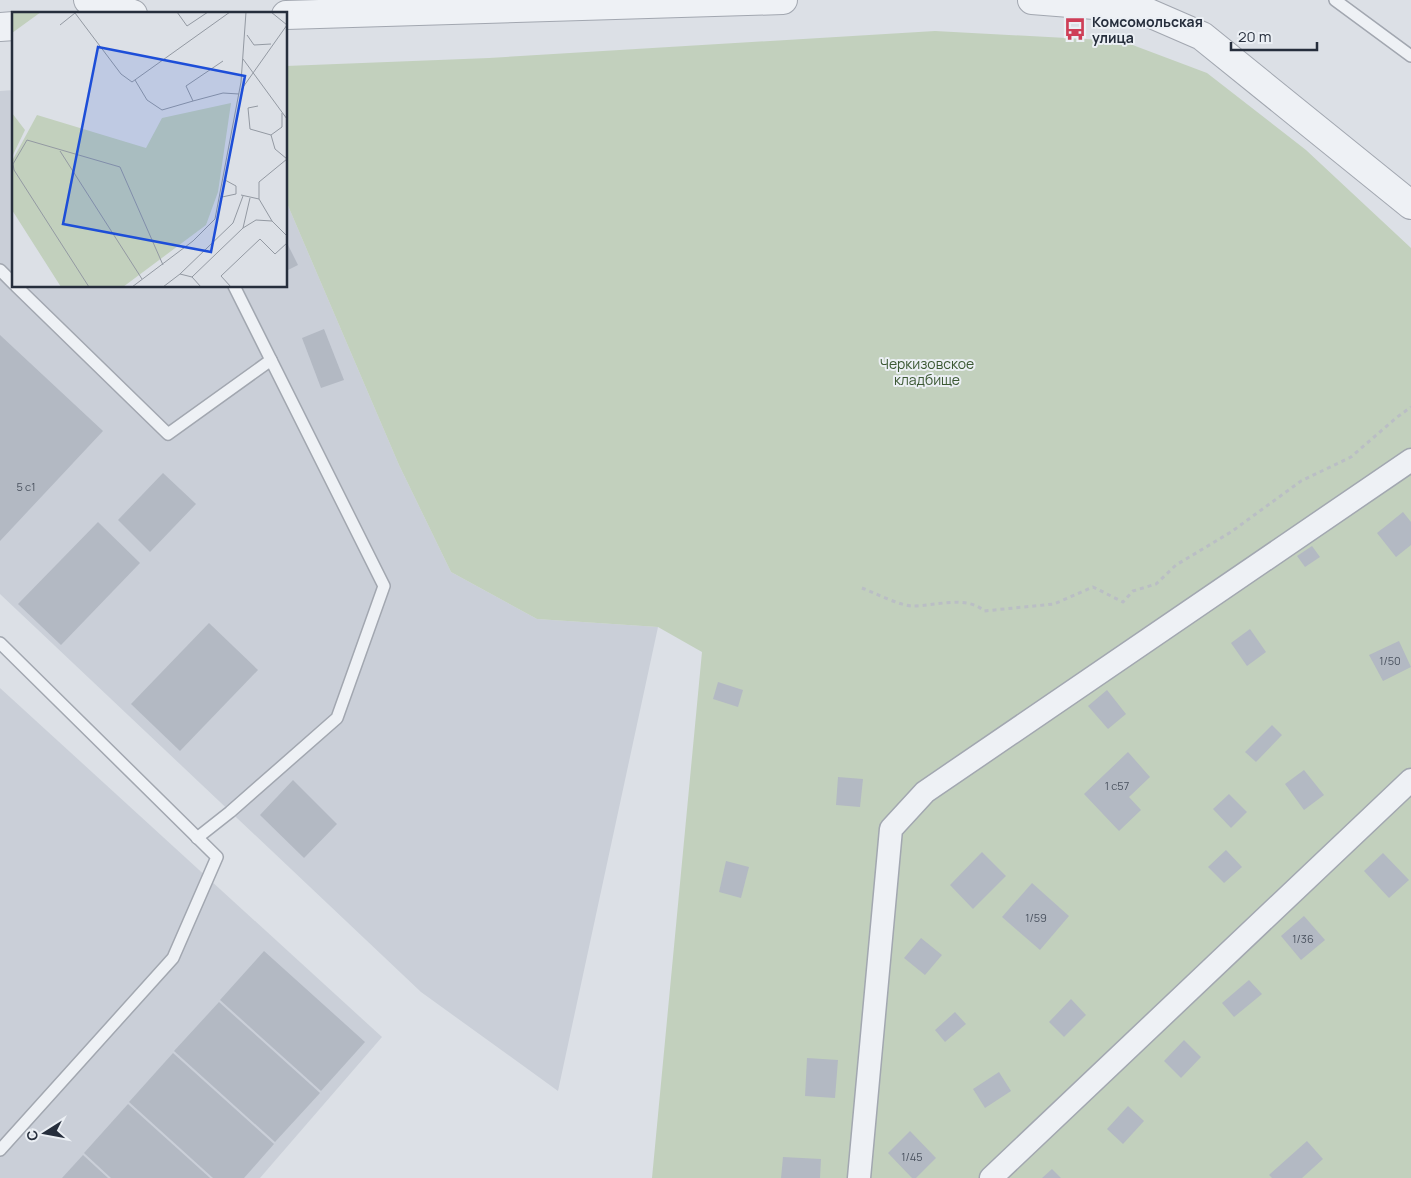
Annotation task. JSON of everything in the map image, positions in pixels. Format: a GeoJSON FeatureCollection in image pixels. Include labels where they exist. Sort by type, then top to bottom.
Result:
{"type":"FeatureCollection","features":[{"type":"Feature","properties":{"kind":"street"},"geometry":{"type":"LineString","coordinates":[[88,0],[127,12]]}},
{"type":"Feature","properties":{"kind":"street"},"geometry":{"type":"LineString","coordinates":[[288,15],[783,0]]}},
{"type":"Feature","properties":{"kind":"street"},"geometry":{"type":"LineString","coordinates":[[1032,0],[1095,4],[1149,13],[1202,36],[1411,205]]}},
{"type":"Feature","properties":{"kind":"street"},"geometry":{"type":"LineString","coordinates":[[859,1178],[891,829],[925,792],[1411,460]]}},
{"type":"Feature","properties":{"kind":"street"},"geometry":{"type":"LineString","coordinates":[[991,1178],[1411,780]]}},
{"type":"Feature","properties":{"kind":"lane"},"geometry":{"type":"LineString","coordinates":[[1335,0],[1411,56]]}},
{"type":"Feature","properties":{"kind":"lane"},"geometry":{"type":"LineString","coordinates":[[0,270],[12,282]]}},
{"type":"Feature","properties":{"kind":"lane"},"geometry":{"type":"LineString","coordinates":[[18,288],[168,434],[271,360]]}},
{"type":"Feature","properties":{"kind":"lane"},"geometry":{"type":"LineString","coordinates":[[197,838],[230,812],[337,718],[384,586],[235,288]]}},
{"type":"Feature","properties":{"kind":"lane"},"geometry":{"type":"LineString","coordinates":[[0,643],[216,857],[174,958],[0,1150]]}},
{"type":"Feature","properties":{"kind":"path"},"geometry":{"type":"LineString","coordinates":[[862,588],[910,606],[953,603],[977,605],[984,611],[1054,604],[1093,588],[1123,602],[1133,591],[1156,584],[1176,565],[1231,532],[1301,480],[1351,457],[1411,407]]}},
{"type":"Feature","properties":{"kind":"shaded area"},"geometry":{"type":"Polygon","coordinates":[[[12,90],[12,288],[288,288],[288,206],[399,465],[451,572],[537,619],[658,627],[558,1091],[421,992],[0,594],[0,91],[12,90]]]}},
{"type":"Feature","properties":{"kind":"shaded area"},"geometry":{"type":"Polygon","coordinates":[[[0,688],[382,1037],[260,1178],[0,1178],[0,688]]]}},
{"type":"Feature","properties":{"kind":"green space","name":"Черкизовское кладбище"},"geometry":{"type":"Polygon","coordinates":[[[935,31],[1122,41],[1207,73],[1306,150],[1411,248],[1411,1178],[652,1178],[702,652],[658,627],[537,619],[451,572],[399,465],[288,206],[288,66],[489,58],[935,31]]]}},
{"type":"Feature","properties":{"kind":"building"},"geometry":{"type":"Polygon","coordinates":[[[288,245],[298,265],[288,270],[288,245]]]}},
{"type":"Feature","properties":{"kind":"building"},"geometry":{"type":"Polygon","coordinates":[[[324,329],[344,380],[321,388],[302,338],[324,329]]]}},
{"type":"Feature","properties":{"kind":"building"},"geometry":{"type":"Polygon","coordinates":[[[0,335],[103,431],[0,541],[0,335]]]}},
{"type":"Feature","properties":{"kind":"building"},"geometry":{"type":"Polygon","coordinates":[[[163,473],[196,504],[150,552],[118,520],[163,473]]]}},
{"type":"Feature","properties":{"kind":"building"},"geometry":{"type":"Polygon","coordinates":[[[1403,512],[1411,522],[1411,545],[1396,557],[1377,533],[1403,512]]]}},
{"type":"Feature","properties":{"kind":"building"},"geometry":{"type":"Polygon","coordinates":[[[98,522],[140,563],[61,645],[18,604],[98,522]]]}},
{"type":"Feature","properties":{"kind":"building"},"geometry":{"type":"Polygon","coordinates":[[[1312,546],[1320,557],[1305,567],[1297,556],[1312,546]]]}},
{"type":"Feature","properties":{"kind":"building"},"geometry":{"type":"Polygon","coordinates":[[[209,623],[258,670],[180,751],[131,704],[209,623]]]}},
{"type":"Feature","properties":{"kind":"building"},"geometry":{"type":"Polygon","coordinates":[[[1250,629],[1266,652],[1247,666],[1231,643],[1250,629]]]}},
{"type":"Feature","properties":{"kind":"building"},"geometry":{"type":"Polygon","coordinates":[[[1399,641],[1411,667],[1383,681],[1369,655],[1399,641]]]}},
{"type":"Feature","properties":{"kind":"building"},"geometry":{"type":"Polygon","coordinates":[[[718,682],[743,690],[738,707],[713,699],[718,682]]]}},
{"type":"Feature","properties":{"kind":"building"},"geometry":{"type":"Polygon","coordinates":[[[1107,690],[1126,714],[1108,729],[1088,706],[1107,690]]]}},
{"type":"Feature","properties":{"kind":"building"},"geometry":{"type":"Polygon","coordinates":[[[1272,725],[1282,735],[1256,762],[1245,752],[1272,725]]]}},
{"type":"Feature","properties":{"kind":"building"},"geometry":{"type":"Polygon","coordinates":[[[1128,752],[1150,777],[1129,797],[1141,810],[1119,831],[1084,794],[1128,752]]]}},
{"type":"Feature","properties":{"kind":"building"},"geometry":{"type":"Polygon","coordinates":[[[1304,770],[1324,795],[1304,810],[1285,784],[1304,770]]]}},
{"type":"Feature","properties":{"kind":"building"},"geometry":{"type":"Polygon","coordinates":[[[838,777],[863,779],[860,807],[836,805],[838,777]]]}},
{"type":"Feature","properties":{"kind":"building"},"geometry":{"type":"Polygon","coordinates":[[[293,780],[337,824],[304,858],[260,815],[293,780]]]}},
{"type":"Feature","properties":{"kind":"building"},"geometry":{"type":"Polygon","coordinates":[[[1229,794],[1247,812],[1231,828],[1213,809],[1229,794]]]}},
{"type":"Feature","properties":{"kind":"building"},"geometry":{"type":"Polygon","coordinates":[[[1226,850],[1242,867],[1224,883],[1208,867],[1226,850]]]}},
{"type":"Feature","properties":{"kind":"building"},"geometry":{"type":"Polygon","coordinates":[[[982,852],[1006,876],[973,909],[950,885],[982,852]]]}},
{"type":"Feature","properties":{"kind":"building"},"geometry":{"type":"Polygon","coordinates":[[[1383,853],[1409,880],[1389,898],[1364,871],[1383,853]]]}},
{"type":"Feature","properties":{"kind":"building"},"geometry":{"type":"Polygon","coordinates":[[[726,861],[749,867],[741,898],[719,892],[726,861]]]}},
{"type":"Feature","properties":{"kind":"building"},"geometry":{"type":"Polygon","coordinates":[[[1032,883],[1069,916],[1040,950],[1002,917],[1032,883]]]}},
{"type":"Feature","properties":{"kind":"building"},"geometry":{"type":"Polygon","coordinates":[[[1304,916],[1325,940],[1301,960],[1281,936],[1304,916]]]}},
{"type":"Feature","properties":{"kind":"building"},"geometry":{"type":"Polygon","coordinates":[[[921,938],[942,955],[925,975],[904,958],[921,938]]]}},
{"type":"Feature","properties":{"kind":"building"},"geometry":{"type":"Polygon","coordinates":[[[264,951],[365,1042],[321,1091],[220,1000],[264,951]]]}},
{"type":"Feature","properties":{"kind":"building"},"geometry":{"type":"Polygon","coordinates":[[[1249,980],[1262,994],[1234,1017],[1222,1003],[1249,980]]]}},
{"type":"Feature","properties":{"kind":"building"},"geometry":{"type":"Polygon","coordinates":[[[1071,999],[1086,1015],[1064,1037],[1049,1022],[1071,999]]]}},
{"type":"Feature","properties":{"kind":"building"},"geometry":{"type":"Polygon","coordinates":[[[219,1002],[320,1093],[275,1142],[174,1051],[219,1002]]]}},
{"type":"Feature","properties":{"kind":"building"},"geometry":{"type":"Polygon","coordinates":[[[955,1012],[966,1024],[945,1042],[935,1030],[955,1012]]]}},
{"type":"Feature","properties":{"kind":"building"},"geometry":{"type":"Polygon","coordinates":[[[1184,1040],[1201,1057],[1181,1078],[1164,1061],[1184,1040]]]}},
{"type":"Feature","properties":{"kind":"building"},"geometry":{"type":"Polygon","coordinates":[[[173,1053],[274,1144],[244,1178],[213,1178],[129,1102],[173,1053]]]}},
{"type":"Feature","properties":{"kind":"building"},"geometry":{"type":"Polygon","coordinates":[[[807,1058],[838,1060],[835,1098],[805,1096],[807,1058]]]}},
{"type":"Feature","properties":{"kind":"building"},"geometry":{"type":"Polygon","coordinates":[[[999,1072],[1011,1091],[985,1108],[973,1089],[999,1072]]]}},
{"type":"Feature","properties":{"kind":"building"},"geometry":{"type":"Polygon","coordinates":[[[128,1104],[210,1178],[111,1178],[84,1153],[128,1104]]]}},
{"type":"Feature","properties":{"kind":"building"},"geometry":{"type":"Polygon","coordinates":[[[1128,1106],[1144,1121],[1123,1144],[1107,1129],[1128,1106]]]}},
{"type":"Feature","properties":{"kind":"building"},"geometry":{"type":"Polygon","coordinates":[[[910,1131],[936,1158],[916,1178],[912,1178],[888,1153],[910,1131]]]}},
{"type":"Feature","properties":{"kind":"building"},"geometry":{"type":"Polygon","coordinates":[[[1307,1141],[1323,1159],[1302,1178],[1272,1178],[1269,1175],[1307,1141]]]}},
{"type":"Feature","properties":{"kind":"building"},"geometry":{"type":"Polygon","coordinates":[[[83,1155],[108,1178],[62,1178],[83,1155]]]}},
{"type":"Feature","properties":{"kind":"building"},"geometry":{"type":"Polygon","coordinates":[[[783,1157],[821,1159],[820,1178],[781,1178],[783,1157]]]}},
{"type":"Feature","properties":{"kind":"building"},"geometry":{"type":"Polygon","coordinates":[[[1052,1169],[1061,1178],[1042,1178],[1052,1169]]]}},
{"type":"Feature","properties":{"kind":"place","name":"Комсомольская улица"},"geometry":{"type":"Point","coordinates":[1075,29]}}]}
